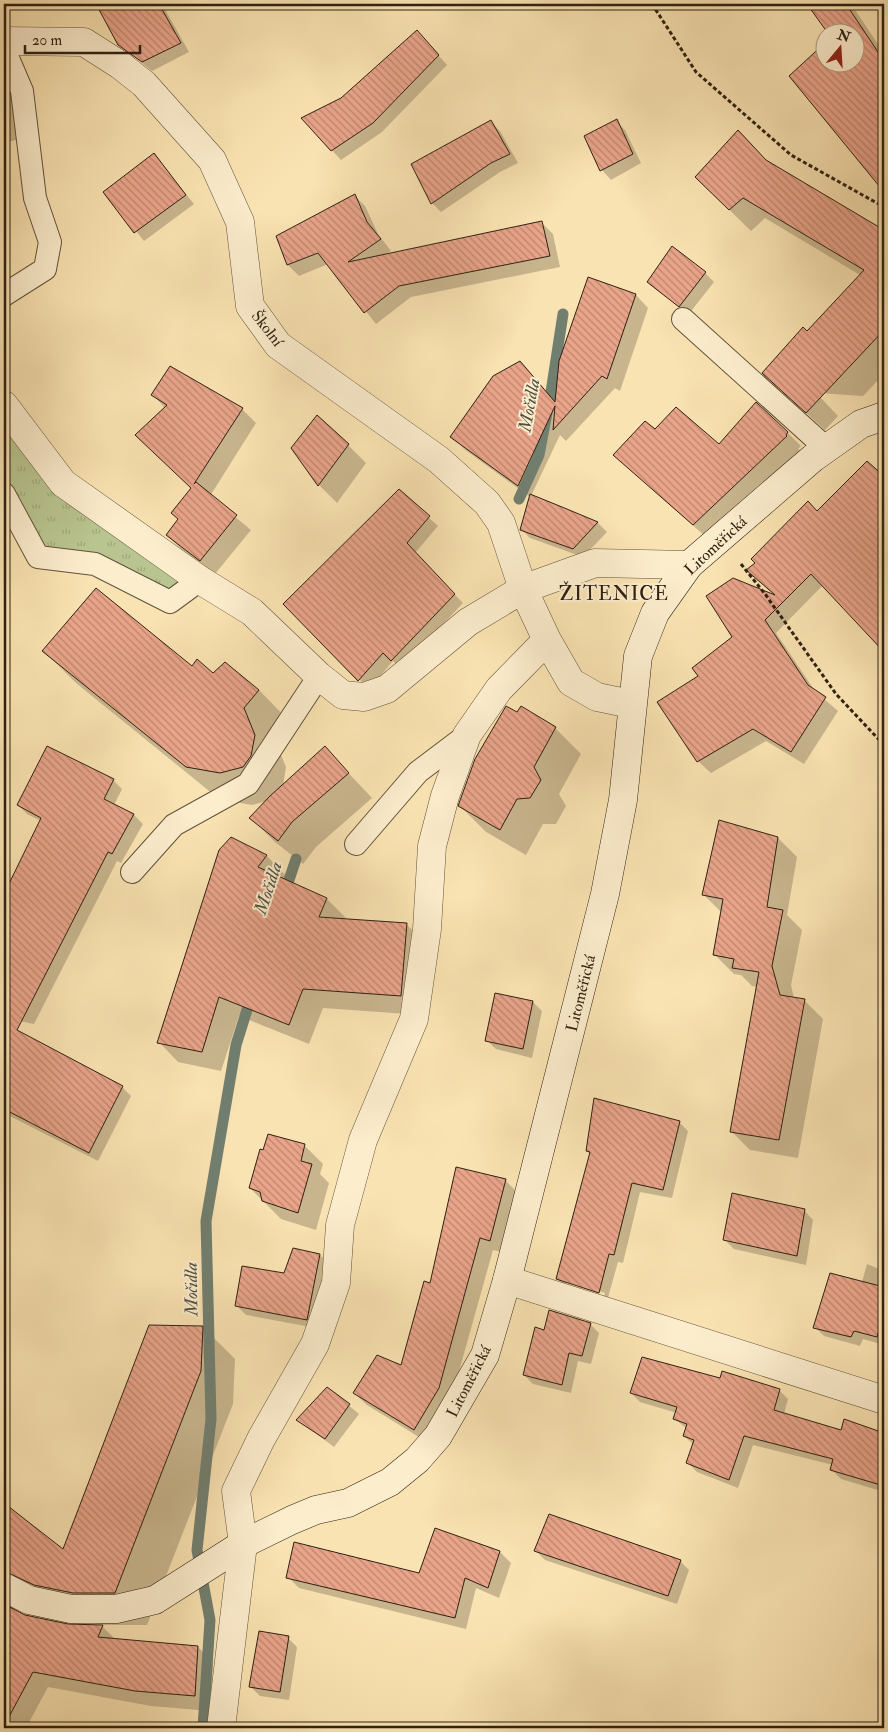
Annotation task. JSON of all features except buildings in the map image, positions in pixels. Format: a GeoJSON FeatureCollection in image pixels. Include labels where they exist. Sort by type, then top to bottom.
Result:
{"type":"FeatureCollection","features":[{"type":"Feature","properties":{"kind":"street","name":"Školní"},"geometry":{"type":"LineString","coordinates":[[4,41],[84,42],[120,65],[144,84],[212,160],[240,222],[250,306],[278,345],[440,460],[487,504],[501,523],[523,589],[547,640],[571,682],[597,697],[631,704]]}},
{"type":"Feature","properties":{"kind":"street"},"geometry":{"type":"LineString","coordinates":[[4,405],[63,483],[200,580],[252,612],[319,676],[344,694],[364,697],[387,689],[468,622],[523,589],[595,563],[688,565]]}},
{"type":"Feature","properties":{"kind":"street","name":"Litoměřická"},"geometry":{"type":"LineString","coordinates":[[4,1587],[29,1600],[71,1609],[116,1609],[155,1600],[235,1549],[292,1520],[316,1510],[348,1504],[390,1482],[417,1460],[438,1436],[485,1355],[508,1280],[606,894],[623,800],[631,704],[638,656],[654,613],[688,565],[826,448],[861,424],[884,416]]}},
{"type":"Feature","properties":{"kind":"street"},"geometry":{"type":"LineString","coordinates":[[221,1728],[235,1549],[236,1491],[261,1439],[315,1344],[336,1283],[340,1225],[363,1140],[414,1019],[427,928],[432,846],[444,796],[467,735],[499,689],[547,640]]}},
{"type":"Feature","properties":{"kind":"street"},"geometry":{"type":"LineString","coordinates":[[508,1280],[884,1400]]}},
{"type":"Feature","properties":{"kind":"lane"},"geometry":{"type":"LineString","coordinates":[[4,49],[22,91],[35,198],[50,242],[45,269],[4,295]]}},
{"type":"Feature","properties":{"kind":"lane"},"geometry":{"type":"LineString","coordinates":[[683,319],[826,448]]}},
{"type":"Feature","properties":{"kind":"lane"},"geometry":{"type":"LineString","coordinates":[[4,494],[38,557],[95,564],[170,602],[200,580]]}},
{"type":"Feature","properties":{"kind":"lane"},"geometry":{"type":"LineString","coordinates":[[132,872],[174,825],[248,784],[319,676]]}},
{"type":"Feature","properties":{"kind":"lane"},"geometry":{"type":"LineString","coordinates":[[356,844],[418,772],[467,735]]}},
{"type":"Feature","properties":{"kind":"path"},"geometry":{"type":"LineString","coordinates":[[652,4],[696,72],[791,155],[884,207]]}},
{"type":"Feature","properties":{"kind":"path"},"geometry":{"type":"LineString","coordinates":[[720,539],[765,594],[836,694],[884,745]]}},
{"type":"Feature","properties":{"kind":"green space"},"geometry":{"type":"Polygon","coordinates":[[[4,405],[63,483],[200,580],[170,602],[95,564],[38,557],[4,494],[4,405]]]}},
{"type":"Feature","properties":{"kind":"waterway","name":"Močidla"},"geometry":{"type":"LineString","coordinates":[[519,499],[539,455],[563,314]]}},
{"type":"Feature","properties":{"kind":"waterway","name":"Močidla"},"geometry":{"type":"LineString","coordinates":[[284,895],[296,859]]}},
{"type":"Feature","properties":{"kind":"waterway","name":"Močidla"},"geometry":{"type":"LineString","coordinates":[[203,1728],[210,1620],[197,1550],[211,1419],[206,1221],[236,1045],[252,994]]}},
{"type":"Feature","properties":{"kind":"district","name":"ŽITENICE"},"geometry":{"type":"Point","coordinates":[614,593]}}]}
